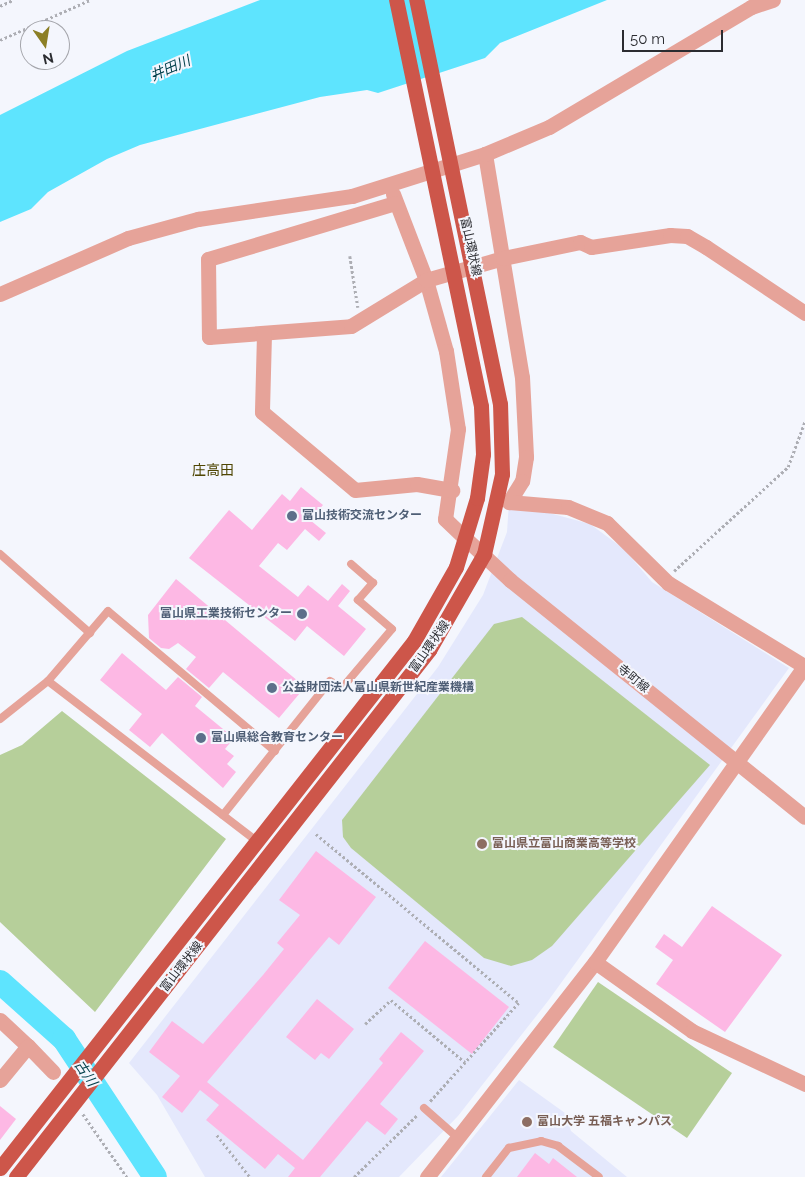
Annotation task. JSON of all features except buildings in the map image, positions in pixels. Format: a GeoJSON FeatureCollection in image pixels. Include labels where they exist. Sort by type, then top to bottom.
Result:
{"type":"FeatureCollection","features":[{"type":"Feature","properties":{"kind":"main road","name":"富山環状線"},"geometry":{"type":"LineString","coordinates":[[0,1168],[101,1043],[414,642],[439,604],[466,538],[478,498],[483,454],[471,345],[396,0]]}},
{"type":"Feature","properties":{"kind":"main road","name":"富山環状線"},"geometry":{"type":"LineString","coordinates":[[16,1177],[429,650],[484,554],[502,474],[500,404],[490,341],[416,0]]}},
{"type":"Feature","properties":{"kind":"street"},"geometry":{"type":"LineString","coordinates":[[0,294],[128,238],[198,219],[352,196],[390,186],[485,154],[549,127],[751,7],[774,0]]}},
{"type":"Feature","properties":{"kind":"street"},"geometry":{"type":"LineString","coordinates":[[427,1177],[460,1140],[595,962],[805,666],[663,578],[607,523],[568,507],[509,502],[522,481],[526,457],[522,377],[485,154]]}},
{"type":"Feature","properties":{"kind":"street"},"geometry":{"type":"LineString","coordinates":[[264,334],[262,412],[355,490],[418,484],[452,490],[458,428],[446,351],[426,280],[390,186]]}},
{"type":"Feature","properties":{"kind":"street"},"geometry":{"type":"LineString","coordinates":[[395,203],[208,259],[209,337],[335,330],[360,321],[426,280],[503,258],[580,242],[591,247],[687,236],[805,313]]}},
{"type":"Feature","properties":{"kind":"street","name":"寺町線"},"geometry":{"type":"LineString","coordinates":[[452,490],[445,519],[484,554],[805,817]]}},
{"type":"Feature","properties":{"kind":"street"},"geometry":{"type":"LineString","coordinates":[[595,962],[692,1031],[805,1084]]}},
{"type":"Feature","properties":{"kind":"street"},"geometry":{"type":"LineString","coordinates":[[0,1020],[53,1072]]}},
{"type":"Feature","properties":{"kind":"street"},"geometry":{"type":"LineString","coordinates":[[0,1080],[28,1046]]}},
{"type":"Feature","properties":{"kind":"lane"},"geometry":{"type":"LineString","coordinates":[[0,554],[90,633]]}},
{"type":"Feature","properties":{"kind":"lane"},"geometry":{"type":"LineString","coordinates":[[223,815],[330,681],[342,688],[392,628],[358,600],[373,583],[351,564]]}},
{"type":"Feature","properties":{"kind":"lane"},"geometry":{"type":"LineString","coordinates":[[0,719],[48,681],[108,611],[275,751]]}},
{"type":"Feature","properties":{"kind":"lane"},"geometry":{"type":"LineString","coordinates":[[48,681],[258,842]]}},
{"type":"Feature","properties":{"kind":"lane"},"geometry":{"type":"LineString","coordinates":[[424,1108],[460,1140]]}},
{"type":"Feature","properties":{"kind":"lane"},"geometry":{"type":"LineString","coordinates":[[486,1177],[509,1148],[541,1140],[558,1146],[599,1177]]}},
{"type":"Feature","properties":{"kind":"path"},"geometry":{"type":"LineString","coordinates":[[0,6],[13,0]]}},
{"type":"Feature","properties":{"kind":"path"},"geometry":{"type":"LineString","coordinates":[[0,40],[90,0]]}},
{"type":"Feature","properties":{"kind":"path"},"geometry":{"type":"LineString","coordinates":[[350,256],[360,321]]}},
{"type":"Feature","properties":{"kind":"path"},"geometry":{"type":"LineString","coordinates":[[663,578],[788,466],[805,421]]}},
{"type":"Feature","properties":{"kind":"path"},"geometry":{"type":"LineString","coordinates":[[316,834],[519,1002],[424,1108],[354,1177]]}},
{"type":"Feature","properties":{"kind":"path"},"geometry":{"type":"LineString","coordinates":[[365,1024],[390,1000],[465,1062]]}},
{"type":"Feature","properties":{"kind":"path"},"geometry":{"type":"LineString","coordinates":[[83,1114],[127,1177]]}},
{"type":"Feature","properties":{"kind":"path"},"geometry":{"type":"LineString","coordinates":[[217,1135],[250,1177]]}},
{"type":"Feature","properties":{"kind":"shaded area","name":"富山県立富山商業高等学校"},"geometry":{"type":"Polygon","coordinates":[[[509,502],[590,524],[624,549],[652,582],[789,668],[548,1001],[458,1116],[399,1177],[205,1177],[157,1095],[129,1063],[438,667],[483,595],[507,532],[509,502]]]}},
{"type":"Feature","properties":{"kind":"shaded area","name":"富山大学 五福キャンパス"},"geometry":{"type":"Polygon","coordinates":[[[519,1080],[565,1113],[571,1131],[627,1177],[441,1177],[519,1080]]]}},
{"type":"Feature","properties":{"kind":"green space"},"geometry":{"type":"Polygon","coordinates":[[[522,617],[710,765],[552,946],[532,960],[511,966],[484,958],[351,848],[343,837],[342,820],[494,624],[522,617]]]}},
{"type":"Feature","properties":{"kind":"green space"},"geometry":{"type":"Polygon","coordinates":[[[62,711],[226,839],[95,1012],[0,922],[0,755],[22,745],[62,711]]]}},
{"type":"Feature","properties":{"kind":"green space"},"geometry":{"type":"Polygon","coordinates":[[[598,982],[732,1073],[687,1138],[553,1047],[598,982]]]}},
{"type":"Feature","properties":{"kind":"water","name":"井田川"},"geometry":{"type":"Polygon","coordinates":[[[260,0],[607,0],[500,43],[485,58],[378,93],[367,90],[320,97],[140,145],[107,159],[48,192],[31,209],[0,222],[0,115],[127,51],[260,0]]]}},
{"type":"Feature","properties":{"kind":"waterway","name":"古川"},"geometry":{"type":"LineString","coordinates":[[0,982],[64,1039],[155,1177]]}},
{"type":"Feature","properties":{"kind":"place","name":"富山技術交流センター"},"geometry":{"type":"Point","coordinates":[292,516]}},
{"type":"Feature","properties":{"kind":"place","name":"富山県工業技術センター"},"geometry":{"type":"Point","coordinates":[302,614]}},
{"type":"Feature","properties":{"kind":"place","name":"公益財団法人富山県新世紀産業機構"},"geometry":{"type":"Point","coordinates":[272,688]}},
{"type":"Feature","properties":{"kind":"place","name":"富山県総合教育センター"},"geometry":{"type":"Point","coordinates":[201,738]}},
{"type":"Feature","properties":{"kind":"place","name":"富山県立富山商業高等学校"},"geometry":{"type":"Point","coordinates":[482,844]}},
{"type":"Feature","properties":{"kind":"place","name":"富山大学 五福キャンパス"},"geometry":{"type":"Point","coordinates":[527,1122]}},
{"type":"Feature","properties":{"kind":"district","name":"庄高田"},"geometry":{"type":"Point","coordinates":[213,470]}}]}
